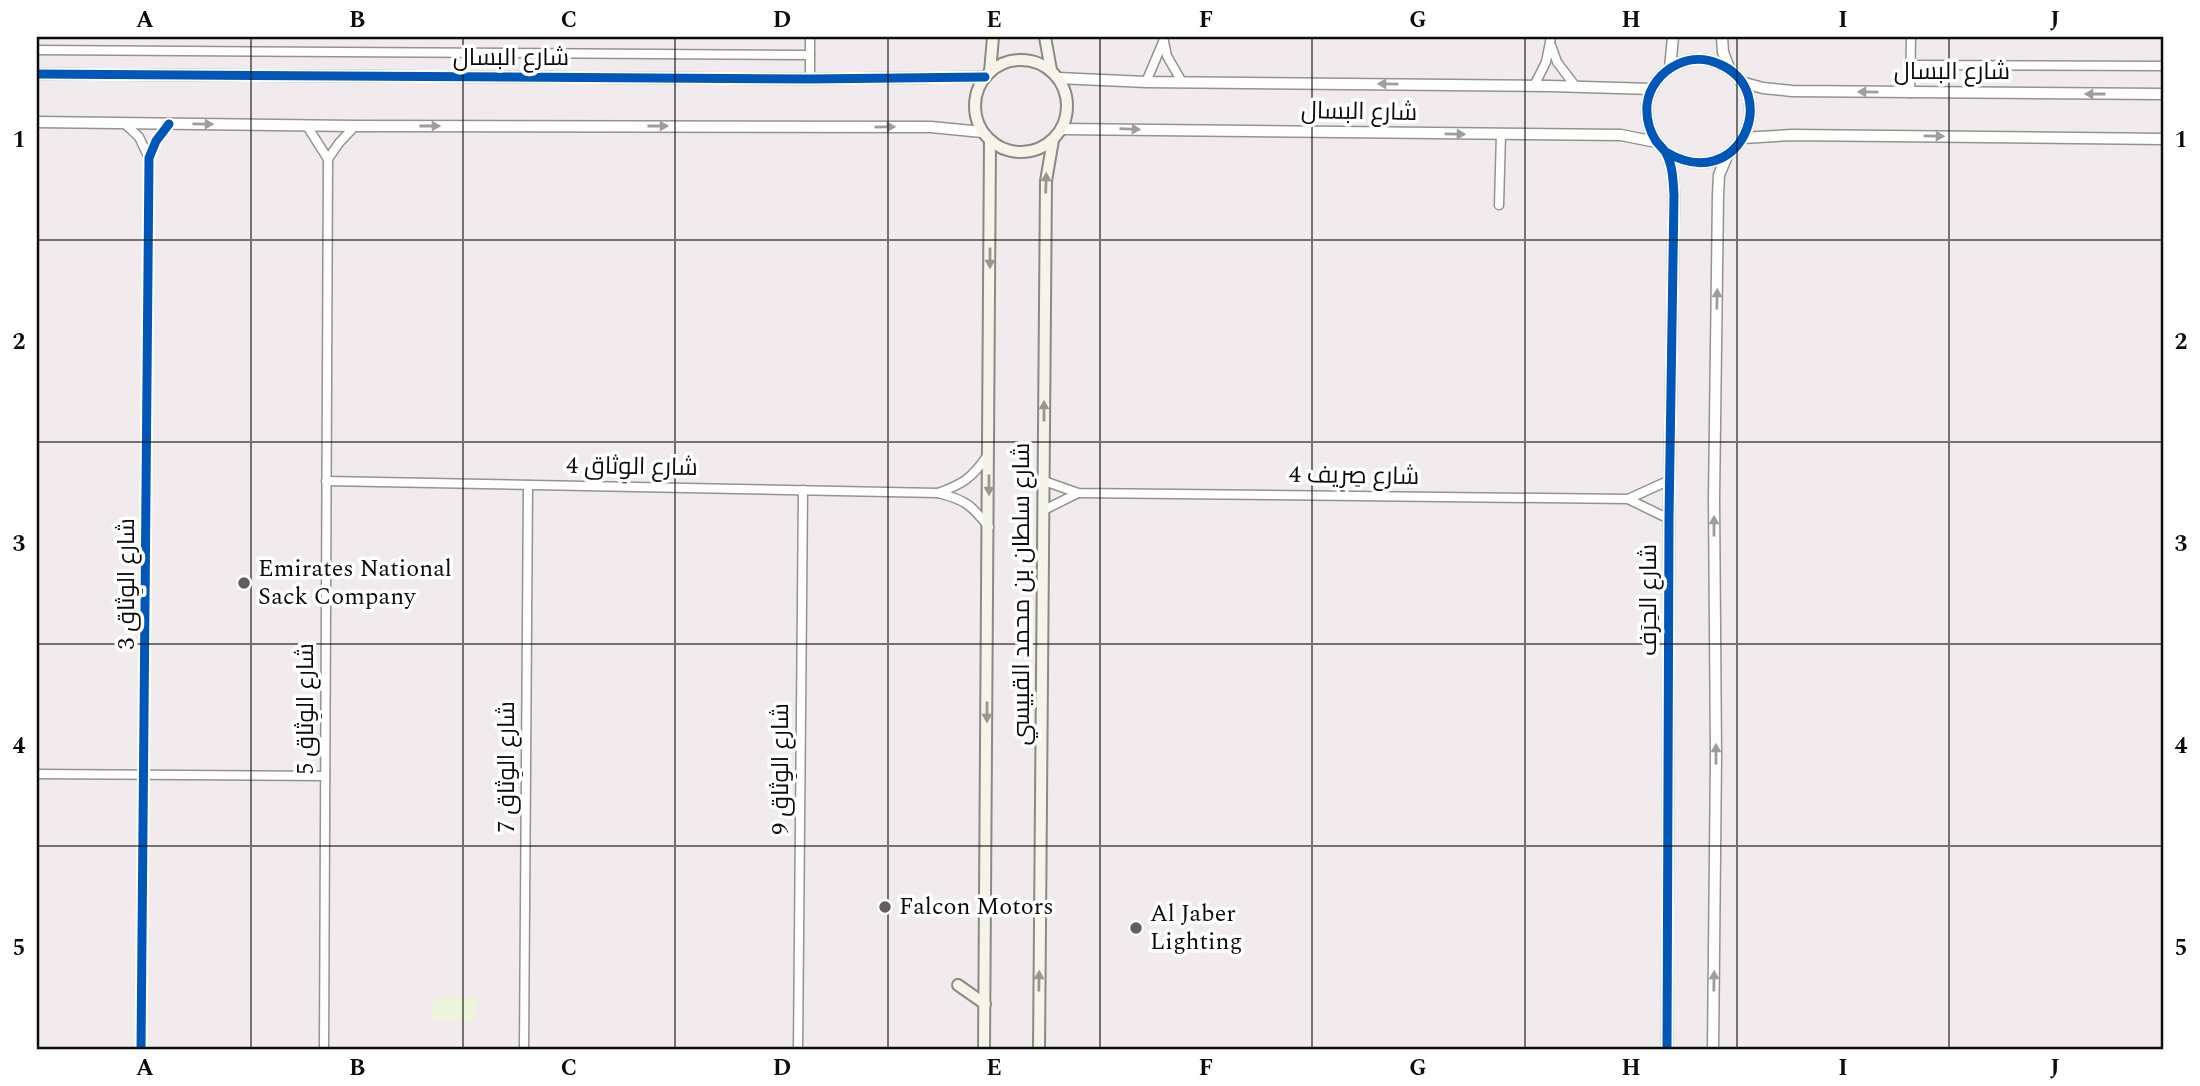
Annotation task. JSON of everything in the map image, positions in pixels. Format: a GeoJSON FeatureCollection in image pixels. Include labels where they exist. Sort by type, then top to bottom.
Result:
{"type":"FeatureCollection","features":[{"type":"Feature","properties":{"kind":"main road"},"geometry":{"type":"LineString","coordinates":[[993,37],[987,74],[976,94],[977,120],[986,136],[1004,149],[1021,152],[1038,149],[1053,140],[1066,115],[1067,101],[1055,74],[1045,37]]}},
{"type":"Feature","properties":{"kind":"main road"},"geometry":{"type":"LineString","coordinates":[[987,74],[1006,61],[1018,59],[1031,60],[1055,74]]}},
{"type":"Feature","properties":{"kind":"main road","name":"شارع سلطان بن محمد القبيسي"},"geometry":{"type":"LineString","coordinates":[[982,1047],[985,1004],[989,527],[986,136]]}},
{"type":"Feature","properties":{"kind":"main road","name":"شارع سلطان بن محمد القبيسي"},"geometry":{"type":"LineString","coordinates":[[1040,1048],[1046,181],[1053,140]]}},
{"type":"Feature","properties":{"kind":"main road"},"geometry":{"type":"LineString","coordinates":[[958,985],[985,1004]]}},
{"type":"Feature","properties":{"kind":"street"},"geometry":{"type":"LineString","coordinates":[[810,37],[810,79]]}},
{"type":"Feature","properties":{"kind":"street"},"geometry":{"type":"LineString","coordinates":[[1671,68],[1673,37]]}},
{"type":"Feature","properties":{"kind":"street"},"geometry":{"type":"LineString","coordinates":[[1713,1049],[1716,756],[1714,499],[1718,195],[1719,175],[1727,156],[1743,138],[1748,127],[1750,104],[1741,82],[1729,68],[1723,52],[1722,37]]}},
{"type":"Feature","properties":{"kind":"street"},"geometry":{"type":"LineString","coordinates":[[1910,93],[1911,37]]}},
{"type":"Feature","properties":{"kind":"street"},"geometry":{"type":"LineString","coordinates":[[1163,39],[1172,68],[1182,82]]}},
{"type":"Feature","properties":{"kind":"street"},"geometry":{"type":"LineString","coordinates":[[1146,82],[1163,39]]}},
{"type":"Feature","properties":{"kind":"street"},"geometry":{"type":"LineString","coordinates":[[1534,86],[1551,41]]}},
{"type":"Feature","properties":{"kind":"street"},"geometry":{"type":"LineString","coordinates":[[1551,41],[1557,62],[1576,87]]}},
{"type":"Feature","properties":{"kind":"street"},"geometry":{"type":"LineString","coordinates":[[37,50],[810,55]]}},
{"type":"Feature","properties":{"kind":"street"},"geometry":{"type":"LineString","coordinates":[[1727,156],[1696,164],[1680,160],[1656,142],[1647,116],[1651,89],[1671,68],[1685,61],[1700,60],[1729,68]]}},
{"type":"Feature","properties":{"kind":"street"},"geometry":{"type":"LineString","coordinates":[[1910,65],[2163,66]]}},
{"type":"Feature","properties":{"kind":"street","name":"شارع البسال"},"geometry":{"type":"LineString","coordinates":[[37,74],[810,79],[987,74]]}},
{"type":"Feature","properties":{"kind":"street","name":"شارع البسال"},"geometry":{"type":"LineString","coordinates":[[1055,74],[1146,82],[1651,89]]}},
{"type":"Feature","properties":{"kind":"street","name":"شارع البسال"},"geometry":{"type":"LineString","coordinates":[[1741,82],[1792,91],[2163,94]]}},
{"type":"Feature","properties":{"kind":"street"},"geometry":{"type":"LineString","coordinates":[[37,122],[307,126],[931,127],[986,136]]}},
{"type":"Feature","properties":{"kind":"street"},"geometry":{"type":"LineString","coordinates":[[124,123],[139,138],[149,158]]}},
{"type":"Feature","properties":{"kind":"street","name":"شارع الوِثاق 3"},"geometry":{"type":"LineString","coordinates":[[141,1049],[149,158],[156,141],[169,124]]}},
{"type":"Feature","properties":{"kind":"street"},"geometry":{"type":"LineString","coordinates":[[307,126],[328,159],[355,126]]}},
{"type":"Feature","properties":{"kind":"street","name":"شارع البسال"},"geometry":{"type":"LineString","coordinates":[[1061,129],[1621,135],[1656,142]]}},
{"type":"Feature","properties":{"kind":"street"},"geometry":{"type":"LineString","coordinates":[[1500,205],[1501,134]]}},
{"type":"Feature","properties":{"kind":"street"},"geometry":{"type":"LineString","coordinates":[[1743,138],[1792,135],[2163,139]]}},
{"type":"Feature","properties":{"kind":"street","name":"شارع الحِرَف"},"geometry":{"type":"LineString","coordinates":[[1666,152],[1674,195],[1669,519],[1667,1049]]}},
{"type":"Feature","properties":{"kind":"street","name":"شارع الوِثاق 5"},"geometry":{"type":"LineString","coordinates":[[324,1049],[328,159]]}},
{"type":"Feature","properties":{"kind":"street","name":"شارع الوِثاق 4"},"geometry":{"type":"LineString","coordinates":[[938,493],[963,484],[989,454]]}},
{"type":"Feature","properties":{"kind":"street","name":"شارع صِرِيف 4"},"geometry":{"type":"LineString","coordinates":[[1044,481],[1078,493],[1628,499],[1670,480]]}},
{"type":"Feature","properties":{"kind":"street","name":"شارع الوِثاق 4"},"geometry":{"type":"LineString","coordinates":[[326,481],[938,493],[962,499],[989,527]]}},
{"type":"Feature","properties":{"kind":"street","name":"شارع الوِثاق 7"},"geometry":{"type":"LineString","coordinates":[[524,1049],[528,485]]}},
{"type":"Feature","properties":{"kind":"street","name":"شارع الوِثاق 9"},"geometry":{"type":"LineString","coordinates":[[798,1049],[803,489]]}},
{"type":"Feature","properties":{"kind":"street","name":"شارع صِرِيف 4"},"geometry":{"type":"LineString","coordinates":[[1044,510],[1078,493]]}},
{"type":"Feature","properties":{"kind":"street","name":"شارع صِرِيف 4"},"geometry":{"type":"LineString","coordinates":[[1628,499],[1669,519]]}},
{"type":"Feature","properties":{"kind":"street"},"geometry":{"type":"LineString","coordinates":[[37,774],[325,776]]}},
{"type":"Feature","properties":{"kind":"shaded area"},"geometry":{"type":"Polygon","coordinates":[[[37,37],[2163,37],[2163,1049],[37,1049],[37,37]]]}},
{"type":"Feature","properties":{"kind":"green space"},"geometry":{"type":"Polygon","coordinates":[[[434,998],[476,998],[475,1021],[433,1020],[434,998]]]}},
{"type":"Feature","properties":{"kind":"cycle path"},"geometry":{"type":"LineString","coordinates":[[1666,152],[1692,162],[1715,161],[1732,151],[1744,135],[1750,115],[1748,95],[1738,77],[1714,62],[1683,62],[1666,71],[1657,81],[1650,92],[1647,105],[1652,133],[1670,163],[1674,195],[1669,519],[1667,1049]]}},
{"type":"Feature","properties":{"kind":"cycle path"},"geometry":{"type":"LineString","coordinates":[[37,74],[810,79],[985,77]]}},
{"type":"Feature","properties":{"kind":"cycle path"},"geometry":{"type":"LineString","coordinates":[[141,1049],[149,158],[156,141],[169,124]]}},
{"type":"Feature","properties":{"kind":"place","name":"Emirates National Sack Company"},"geometry":{"type":"Point","coordinates":[244,583]}},
{"type":"Feature","properties":{"kind":"place","name":"Falcon Motors"},"geometry":{"type":"Point","coordinates":[885,907]}},
{"type":"Feature","properties":{"kind":"place","name":"Al Jaber Lighting"},"geometry":{"type":"Point","coordinates":[1136,928]}}]}
